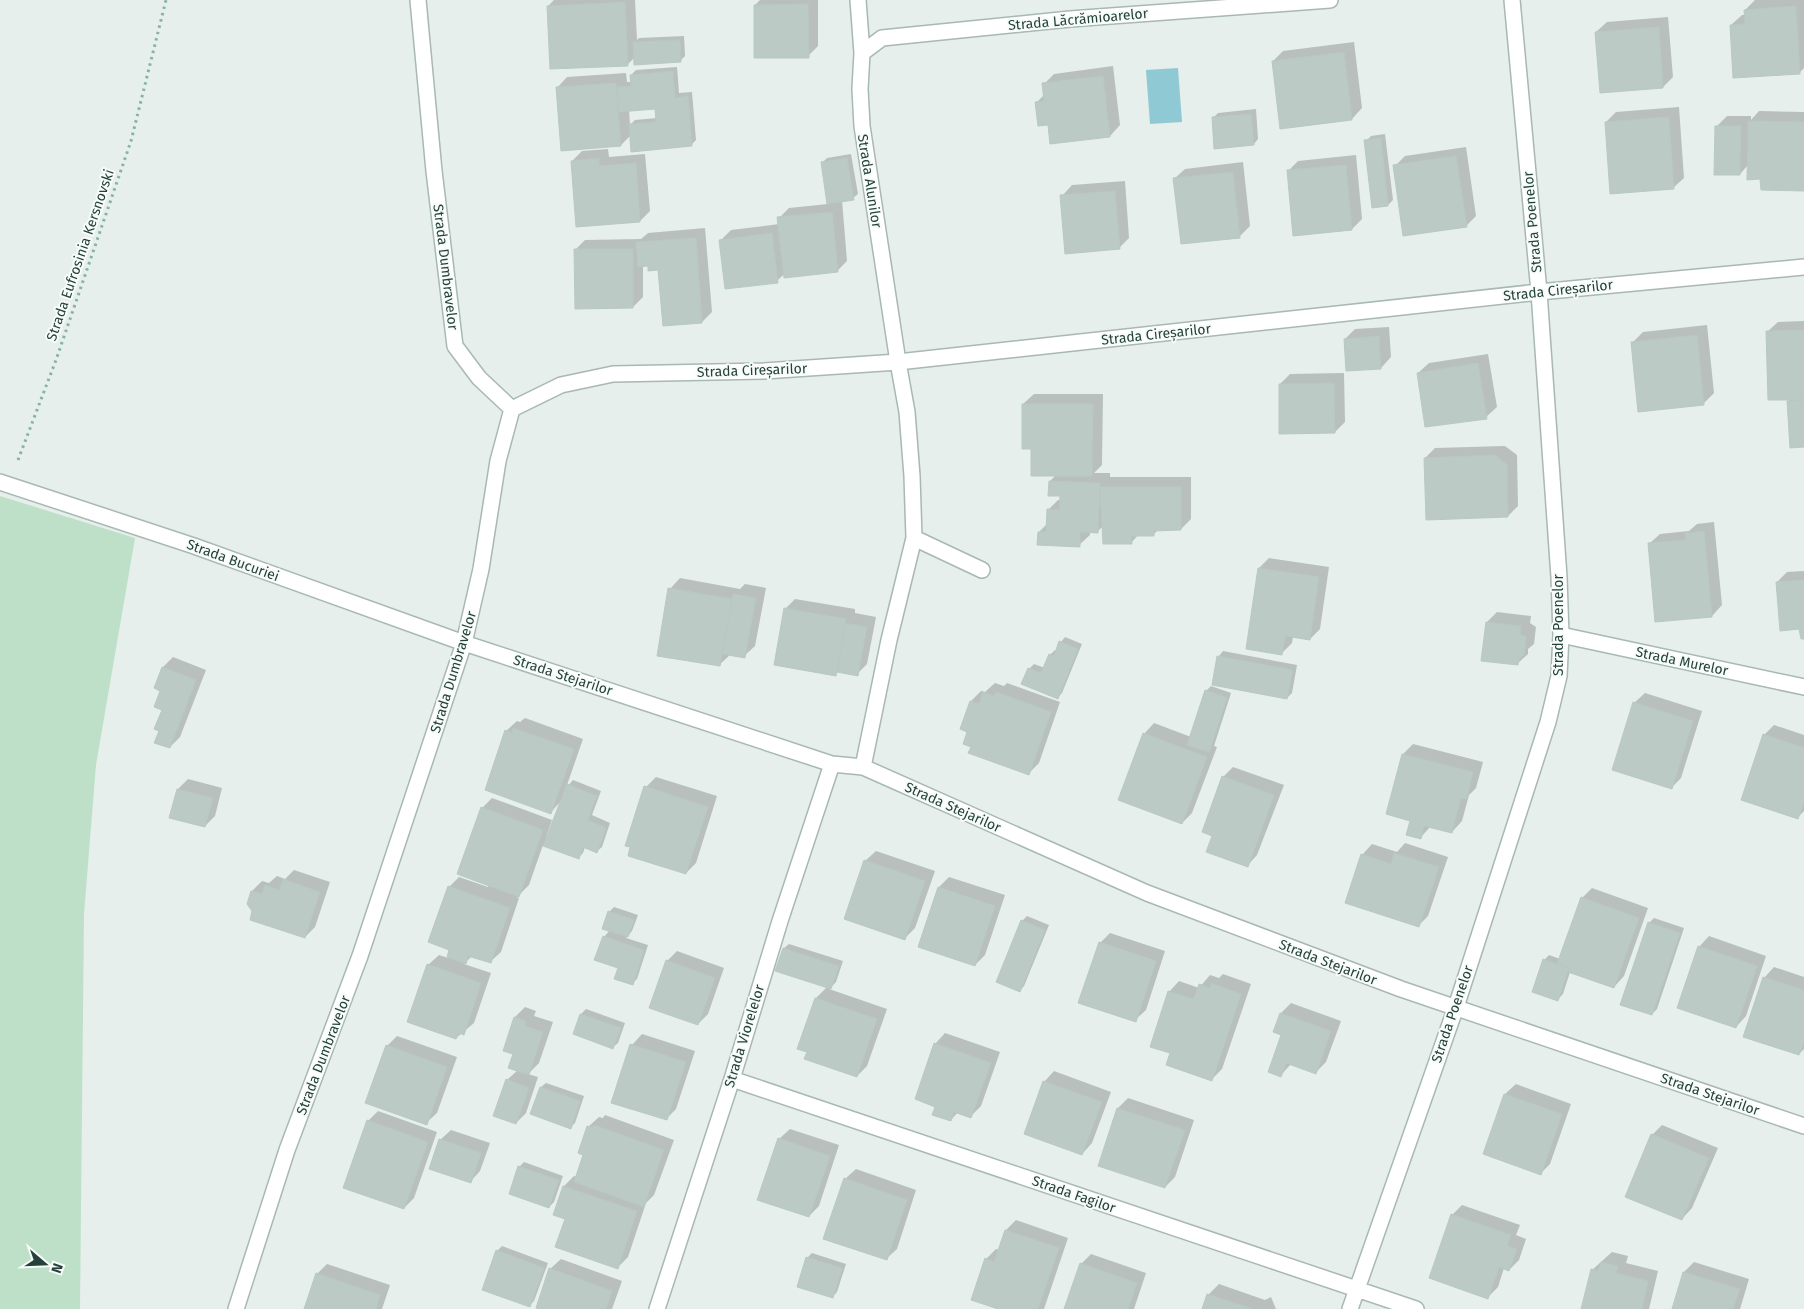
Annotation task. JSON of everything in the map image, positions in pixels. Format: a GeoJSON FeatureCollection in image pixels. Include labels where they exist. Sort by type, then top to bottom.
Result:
{"type":"FeatureCollection","features":[{"type":"Feature","properties":{"kind":"street","name":"Strada Dumbravelor"},"geometry":{"type":"LineString","coordinates":[[236,1309],[287,1150],[360,956],[464,643],[481,569],[498,461],[512,409],[479,378],[456,346],[434,171],[418,0]]}},
{"type":"Feature","properties":{"kind":"street","name":"Strada Alunilor"},"geometry":{"type":"LineString","coordinates":[[858,0],[862,53],[860,89],[862,126],[898,362]]}},
{"type":"Feature","properties":{"kind":"street","name":"Strada Lăcrămioarelor"},"geometry":{"type":"LineString","coordinates":[[862,53],[882,38],[1070,19],[1330,0]]}},
{"type":"Feature","properties":{"kind":"street","name":"Strada Poenelor"},"geometry":{"type":"LineString","coordinates":[[1350,1309],[1456,1007],[1548,722],[1559,676],[1561,635],[1559,577],[1539,292],[1512,0]]}},
{"type":"Feature","properties":{"kind":"street","name":"Strada Cireșarilor"},"geometry":{"type":"LineString","coordinates":[[512,409],[561,385],[613,374],[764,371],[898,362],[1539,292],[1804,267]]}},
{"type":"Feature","properties":{"kind":"street"},"geometry":{"type":"LineString","coordinates":[[863,767],[889,640],[914,538],[908,412],[898,362]]}},
{"type":"Feature","properties":{"kind":"street","name":"Strada Bucuriei"},"geometry":{"type":"LineString","coordinates":[[4,483],[194,546],[464,643]]}},
{"type":"Feature","properties":{"kind":"street"},"geometry":{"type":"LineString","coordinates":[[914,538],[982,570]]}},
{"type":"Feature","properties":{"kind":"street","name":"Strada Murelor"},"geometry":{"type":"LineString","coordinates":[[1561,635],[1804,687]]}},
{"type":"Feature","properties":{"kind":"street","name":"Strada Stejarilor"},"geometry":{"type":"LineString","coordinates":[[464,643],[832,764],[863,767],[1147,893],[1401,989],[1804,1126]]}},
{"type":"Feature","properties":{"kind":"street","name":"Strada Viorelelor"},"geometry":{"type":"LineString","coordinates":[[657,1309],[732,1079],[780,921],[832,764]]}},
{"type":"Feature","properties":{"kind":"street","name":"Strada Fagilor"},"geometry":{"type":"LineString","coordinates":[[732,1079],[1416,1309]]}},
{"type":"Feature","properties":{"kind":"path","name":"Strada Eufrosinia Kersnovski"},"geometry":{"type":"LineString","coordinates":[[4,483],[59,351],[131,141],[166,0]]}},
{"type":"Feature","properties":{"kind":"green space"},"geometry":{"type":"Polygon","coordinates":[[[0,496],[135,538],[96,765],[84,914],[80,1309],[0,1309],[0,496]]]}},
{"type":"Feature","properties":{"kind":"water"},"geometry":{"type":"Polygon","coordinates":[[[1178,68],[1182,122],[1150,124],[1146,70],[1178,68]]]}},
{"type":"Feature","properties":{"kind":"building"},"geometry":{"type":"Polygon","coordinates":[[[625,2],[628,66],[550,69],[547,6],[625,2]]]}},
{"type":"Feature","properties":{"kind":"building"},"geometry":{"type":"Polygon","coordinates":[[[808,4],[809,58],[754,58],[754,5],[808,4]]]}},
{"type":"Feature","properties":{"kind":"building"},"geometry":{"type":"Polygon","coordinates":[[[1796,6],[1800,74],[1733,78],[1730,25],[1745,24],[1744,10],[1796,6]]]}},
{"type":"Feature","properties":{"kind":"building"},"geometry":{"type":"Polygon","coordinates":[[[1659,27],[1663,88],[1600,93],[1595,32],[1659,27]]]}},
{"type":"Feature","properties":{"kind":"building"},"geometry":{"type":"Polygon","coordinates":[[[680,40],[681,62],[634,65],[633,42],[680,40]]]}},
{"type":"Feature","properties":{"kind":"building"},"geometry":{"type":"Polygon","coordinates":[[[1344,52],[1352,120],[1280,129],[1272,61],[1344,52]]]}},
{"type":"Feature","properties":{"kind":"building"},"geometry":{"type":"Polygon","coordinates":[[[673,71],[675,98],[688,96],[692,146],[631,152],[629,124],[656,122],[655,109],[619,112],[617,87],[631,86],[630,75],[673,71]]]}},
{"type":"Feature","properties":{"kind":"building"},"geometry":{"type":"Polygon","coordinates":[[[1103,76],[1110,137],[1050,144],[1048,125],[1038,126],[1035,102],[1044,101],[1042,83],[1103,76]]]}},
{"type":"Feature","properties":{"kind":"building"},"geometry":{"type":"Polygon","coordinates":[[[616,83],[621,146],[561,151],[556,87],[616,83]]]}},
{"type":"Feature","properties":{"kind":"building"},"geometry":{"type":"Polygon","coordinates":[[[1251,114],[1254,145],[1214,149],[1212,117],[1251,114]]]}},
{"type":"Feature","properties":{"kind":"building"},"geometry":{"type":"Polygon","coordinates":[[[1669,117],[1674,189],[1610,194],[1605,122],[1669,117]]]}},
{"type":"Feature","properties":{"kind":"building"},"geometry":{"type":"Polygon","coordinates":[[[1748,121],[1804,122],[1804,191],[1761,190],[1760,179],[1747,180],[1748,121]]]}},
{"type":"Feature","properties":{"kind":"building"},"geometry":{"type":"Polygon","coordinates":[[[1715,126],[1741,126],[1740,175],[1714,175],[1715,126]]]}},
{"type":"Feature","properties":{"kind":"building"},"geometry":{"type":"Polygon","coordinates":[[[1381,138],[1388,206],[1372,208],[1364,140],[1381,138]]]}},
{"type":"Feature","properties":{"kind":"building"},"geometry":{"type":"Polygon","coordinates":[[[1456,156],[1467,227],[1403,236],[1393,165],[1456,156]]]}},
{"type":"Feature","properties":{"kind":"building"},"geometry":{"type":"Polygon","coordinates":[[[599,158],[599,166],[636,163],[640,222],[576,227],[571,161],[599,158]]]}},
{"type":"Feature","properties":{"kind":"building"},"geometry":{"type":"Polygon","coordinates":[[[847,158],[854,200],[827,204],[821,162],[847,158]]]}},
{"type":"Feature","properties":{"kind":"building"},"geometry":{"type":"Polygon","coordinates":[[[1346,165],[1352,230],[1293,236],[1287,170],[1346,165]]]}},
{"type":"Feature","properties":{"kind":"building"},"geometry":{"type":"Polygon","coordinates":[[[1233,172],[1240,238],[1181,244],[1173,178],[1233,172]]]}},
{"type":"Feature","properties":{"kind":"building"},"geometry":{"type":"Polygon","coordinates":[[[1115,191],[1120,249],[1065,254],[1060,195],[1115,191]]]}},
{"type":"Feature","properties":{"kind":"building"},"geometry":{"type":"Polygon","coordinates":[[[832,212],[838,272],[784,278],[777,217],[832,212]]]}},
{"type":"Feature","properties":{"kind":"building"},"geometry":{"type":"Polygon","coordinates":[[[772,233],[778,283],[725,289],[719,240],[772,233]]]}},
{"type":"Feature","properties":{"kind":"building"},"geometry":{"type":"Polygon","coordinates":[[[696,238],[702,323],[663,326],[658,270],[648,271],[648,266],[638,267],[636,242],[696,238]]]}},
{"type":"Feature","properties":{"kind":"building"},"geometry":{"type":"Polygon","coordinates":[[[574,249],[633,249],[633,308],[575,309],[574,249]]]}},
{"type":"Feature","properties":{"kind":"building"},"geometry":{"type":"Polygon","coordinates":[[[1804,330],[1804,400],[1768,400],[1766,331],[1804,330]]]}},
{"type":"Feature","properties":{"kind":"building"},"geometry":{"type":"Polygon","coordinates":[[[1697,335],[1704,405],[1638,412],[1631,342],[1697,335]]]}},
{"type":"Feature","properties":{"kind":"building"},"geometry":{"type":"Polygon","coordinates":[[[1379,336],[1381,369],[1346,371],[1344,339],[1379,336]]]}},
{"type":"Feature","properties":{"kind":"building"},"geometry":{"type":"Polygon","coordinates":[[[1478,363],[1487,419],[1425,427],[1417,373],[1478,363]]]}},
{"type":"Feature","properties":{"kind":"building"},"geometry":{"type":"Polygon","coordinates":[[[1334,383],[1335,433],[1279,434],[1279,384],[1334,383]]]}},
{"type":"Feature","properties":{"kind":"building"},"geometry":{"type":"Polygon","coordinates":[[[1804,400],[1804,447],[1790,448],[1787,401],[1804,400]]]}},
{"type":"Feature","properties":{"kind":"building"},"geometry":{"type":"Polygon","coordinates":[[[1022,404],[1093,404],[1092,476],[1031,476],[1031,449],[1022,449],[1022,404]]]}},
{"type":"Feature","properties":{"kind":"building"},"geometry":{"type":"Polygon","coordinates":[[[1495,455],[1507,465],[1508,517],[1426,520],[1424,458],[1495,455]]]}},
{"type":"Feature","properties":{"kind":"building"},"geometry":{"type":"Polygon","coordinates":[[[1049,481],[1100,483],[1098,533],[1080,532],[1080,547],[1037,545],[1038,532],[1046,532],[1047,509],[1059,510],[1060,496],[1048,496],[1049,481]]]}},
{"type":"Feature","properties":{"kind":"building"},"geometry":{"type":"Polygon","coordinates":[[[1100,487],[1181,487],[1181,530],[1154,531],[1154,536],[1131,536],[1132,544],[1103,544],[1100,487]]]}},
{"type":"Feature","properties":{"kind":"building"},"geometry":{"type":"Polygon","coordinates":[[[1704,531],[1712,617],[1655,622],[1648,543],[1686,540],[1685,533],[1704,531]]]}},
{"type":"Feature","properties":{"kind":"building"},"geometry":{"type":"Polygon","coordinates":[[[1258,568],[1319,577],[1310,640],[1285,636],[1282,655],[1246,649],[1258,568]]]}},
{"type":"Feature","properties":{"kind":"building"},"geometry":{"type":"Polygon","coordinates":[[[1804,580],[1804,639],[1801,639],[1799,629],[1780,631],[1776,582],[1804,580]]]}},
{"type":"Feature","properties":{"kind":"building"},"geometry":{"type":"Polygon","coordinates":[[[668,588],[732,599],[720,666],[657,656],[668,588]]]}},
{"type":"Feature","properties":{"kind":"building"},"geometry":{"type":"Polygon","coordinates":[[[733,594],[756,598],[745,658],[722,654],[733,594]]]}},
{"type":"Feature","properties":{"kind":"building"},"geometry":{"type":"Polygon","coordinates":[[[784,608],[846,619],[836,676],[774,665],[784,608]]]}},
{"type":"Feature","properties":{"kind":"building"},"geometry":{"type":"Polygon","coordinates":[[[1486,622],[1521,626],[1520,634],[1526,637],[1524,655],[1519,659],[1518,665],[1481,661],[1486,622]]]}},
{"type":"Feature","properties":{"kind":"building"},"geometry":{"type":"Polygon","coordinates":[[[845,623],[867,627],[858,676],[837,672],[845,623]]]}},
{"type":"Feature","properties":{"kind":"building"},"geometry":{"type":"Polygon","coordinates":[[[1059,641],[1078,649],[1058,699],[1021,684],[1028,668],[1041,673],[1049,654],[1054,656],[1059,641]]]}},
{"type":"Feature","properties":{"kind":"building"},"geometry":{"type":"Polygon","coordinates":[[[1217,656],[1293,670],[1287,699],[1212,685],[1217,656]]]}},
{"type":"Feature","properties":{"kind":"building"},"geometry":{"type":"Polygon","coordinates":[[[162,667],[196,680],[170,748],[154,743],[159,731],[154,729],[162,710],[154,707],[160,691],[154,688],[162,667]]]}},
{"type":"Feature","properties":{"kind":"building"},"geometry":{"type":"Polygon","coordinates":[[[1205,690],[1227,698],[1209,752],[1187,745],[1205,690]]]}},
{"type":"Feature","properties":{"kind":"building"},"geometry":{"type":"Polygon","coordinates":[[[983,692],[994,696],[996,692],[1051,712],[1029,775],[968,753],[971,747],[963,744],[967,732],[960,729],[970,701],[979,704],[983,692]]]}},
{"type":"Feature","properties":{"kind":"building"},"geometry":{"type":"Polygon","coordinates":[[[1633,702],[1693,721],[1672,789],[1612,770],[1633,702]]]}},
{"type":"Feature","properties":{"kind":"building"},"geometry":{"type":"Polygon","coordinates":[[[513,728],[574,749],[551,814],[485,790],[505,730],[512,733],[513,728]]]}},
{"type":"Feature","properties":{"kind":"building"},"geometry":{"type":"Polygon","coordinates":[[[1143,733],[1207,757],[1182,824],[1118,800],[1143,733]]]}},
{"type":"Feature","properties":{"kind":"building"},"geometry":{"type":"Polygon","coordinates":[[[1763,734],[1804,748],[1804,801],[1798,819],[1741,800],[1763,734]]]}},
{"type":"Feature","properties":{"kind":"building"},"geometry":{"type":"Polygon","coordinates":[[[1402,754],[1473,772],[1467,799],[1461,798],[1452,833],[1424,826],[1421,839],[1406,835],[1410,821],[1386,814],[1402,754]]]}},
{"type":"Feature","properties":{"kind":"building"},"geometry":{"type":"Polygon","coordinates":[[[1222,776],[1274,795],[1248,867],[1206,852],[1212,836],[1202,832],[1222,776]]]}},
{"type":"Feature","properties":{"kind":"building"},"geometry":{"type":"Polygon","coordinates":[[[567,784],[597,796],[588,820],[606,828],[597,853],[583,847],[579,859],[543,846],[567,784]]]}},
{"type":"Feature","properties":{"kind":"building"},"geometry":{"type":"Polygon","coordinates":[[[644,786],[708,807],[686,874],[628,856],[630,847],[625,846],[644,786]]]}},
{"type":"Feature","properties":{"kind":"building"},"geometry":{"type":"Polygon","coordinates":[[[177,789],[213,798],[205,827],[169,818],[177,789]]]}},
{"type":"Feature","properties":{"kind":"building"},"geometry":{"type":"Polygon","coordinates":[[[481,807],[543,830],[519,897],[457,874],[481,807]]]}},
{"type":"Feature","properties":{"kind":"building"},"geometry":{"type":"Polygon","coordinates":[[[1394,853],[1439,867],[1419,927],[1345,903],[1361,854],[1391,864],[1394,853]]]}},
{"type":"Feature","properties":{"kind":"building"},"geometry":{"type":"Polygon","coordinates":[[[864,860],[925,881],[905,940],[844,919],[864,860]]]}},
{"type":"Feature","properties":{"kind":"building"},"geometry":{"type":"Polygon","coordinates":[[[283,879],[320,892],[305,938],[250,920],[252,911],[247,904],[251,891],[262,894],[265,885],[279,890],[283,879]]]}},
{"type":"Feature","properties":{"kind":"building"},"geometry":{"type":"Polygon","coordinates":[[[448,886],[510,908],[491,963],[468,956],[466,964],[447,957],[449,950],[428,942],[448,886]]]}},
{"type":"Feature","properties":{"kind":"building"},"geometry":{"type":"Polygon","coordinates":[[[938,887],[995,906],[975,966],[918,947],[938,887]]]}},
{"type":"Feature","properties":{"kind":"building"},"geometry":{"type":"Polygon","coordinates":[[[1581,897],[1639,918],[1614,988],[1568,972],[1569,968],[1557,964],[1581,897]]]}},
{"type":"Feature","properties":{"kind":"building"},"geometry":{"type":"Polygon","coordinates":[[[608,911],[634,920],[628,937],[602,929],[608,911]]]}},
{"type":"Feature","properties":{"kind":"building"},"geometry":{"type":"Polygon","coordinates":[[[1021,920],[1045,930],[1020,992],[996,982],[1021,920]]]}},
{"type":"Feature","properties":{"kind":"building"},"geometry":{"type":"Polygon","coordinates":[[[1648,922],[1680,933],[1652,1015],[1620,1005],[1648,922]]]}},
{"type":"Feature","properties":{"kind":"building"},"geometry":{"type":"Polygon","coordinates":[[[603,936],[644,950],[633,985],[614,979],[618,968],[594,960],[603,936]]]}},
{"type":"Feature","properties":{"kind":"building"},"geometry":{"type":"Polygon","coordinates":[[[1099,942],[1156,961],[1136,1022],[1078,1003],[1099,942]]]}},
{"type":"Feature","properties":{"kind":"building"},"geometry":{"type":"Polygon","coordinates":[[[1698,946],[1757,966],[1736,1028],[1677,1008],[1698,946]]]}},
{"type":"Feature","properties":{"kind":"building"},"geometry":{"type":"Polygon","coordinates":[[[783,948],[839,966],[831,989],[775,971],[783,948]]]}},
{"type":"Feature","properties":{"kind":"building"},"geometry":{"type":"Polygon","coordinates":[[[1543,959],[1569,968],[1558,1001],[1532,992],[1543,959]]]}},
{"type":"Feature","properties":{"kind":"building"},"geometry":{"type":"Polygon","coordinates":[[[666,960],[715,978],[698,1025],[649,1008],[666,960]]]}},
{"type":"Feature","properties":{"kind":"building"},"geometry":{"type":"Polygon","coordinates":[[[427,964],[481,983],[464,1035],[459,1033],[456,1039],[407,1022],[427,964]]]}},
{"type":"Feature","properties":{"kind":"building"},"geometry":{"type":"Polygon","coordinates":[[[1763,977],[1804,990],[1804,1042],[1799,1055],[1743,1037],[1763,977]]]}},
{"type":"Feature","properties":{"kind":"building"},"geometry":{"type":"Polygon","coordinates":[[[1211,983],[1241,994],[1212,1081],[1166,1065],[1170,1053],[1150,1047],[1168,991],[1194,999],[1199,984],[1210,988],[1211,983]]]}},
{"type":"Feature","properties":{"kind":"building"},"geometry":{"type":"Polygon","coordinates":[[[815,998],[877,1019],[857,1077],[804,1059],[807,1052],[797,1049],[815,998]]]}},
{"type":"Feature","properties":{"kind":"building"},"geometry":{"type":"Polygon","coordinates":[[[1280,1013],[1331,1031],[1316,1074],[1286,1063],[1281,1077],[1268,1072],[1281,1035],[1273,1032],[1280,1013]]]}},
{"type":"Feature","properties":{"kind":"building"},"geometry":{"type":"Polygon","coordinates":[[[580,1014],[621,1028],[613,1049],[573,1034],[580,1014]]]}},
{"type":"Feature","properties":{"kind":"building"},"geometry":{"type":"Polygon","coordinates":[[[514,1017],[526,1021],[525,1026],[543,1032],[529,1075],[508,1068],[513,1054],[503,1051],[514,1017]]]}},
{"type":"Feature","properties":{"kind":"building"},"geometry":{"type":"Polygon","coordinates":[[[934,1043],[991,1063],[971,1118],[954,1112],[951,1121],[932,1115],[935,1107],[915,1099],[934,1043]]]}},
{"type":"Feature","properties":{"kind":"building"},"geometry":{"type":"Polygon","coordinates":[[[630,1044],[686,1062],[667,1120],[611,1103],[630,1044]]]}},
{"type":"Feature","properties":{"kind":"building"},"geometry":{"type":"Polygon","coordinates":[[[386,1045],[447,1067],[427,1125],[365,1103],[386,1045]]]}},
{"type":"Feature","properties":{"kind":"building"},"geometry":{"type":"Polygon","coordinates":[[[506,1079],[529,1088],[516,1124],[493,1116],[506,1079]]]}},
{"type":"Feature","properties":{"kind":"building"},"geometry":{"type":"Polygon","coordinates":[[[1043,1081],[1102,1102],[1082,1155],[1024,1134],[1043,1081]]]}},
{"type":"Feature","properties":{"kind":"building"},"geometry":{"type":"Polygon","coordinates":[[[540,1087],[580,1101],[571,1129],[530,1114],[540,1087]]]}},
{"type":"Feature","properties":{"kind":"building"},"geometry":{"type":"Polygon","coordinates":[[[1504,1094],[1562,1114],[1541,1175],[1483,1154],[1504,1094]]]}},
{"type":"Feature","properties":{"kind":"building"},"geometry":{"type":"Polygon","coordinates":[[[1117,1108],[1185,1130],[1165,1188],[1098,1166],[1117,1108]]]}},
{"type":"Feature","properties":{"kind":"building"},"geometry":{"type":"Polygon","coordinates":[[[367,1120],[428,1142],[404,1209],[343,1188],[367,1120]]]}},
{"type":"Feature","properties":{"kind":"building"},"geometry":{"type":"Polygon","coordinates":[[[594,1125],[664,1150],[644,1207],[574,1182],[583,1155],[578,1153],[587,1126],[593,1128],[594,1125]]]}},
{"type":"Feature","properties":{"kind":"building"},"geometry":{"type":"Polygon","coordinates":[[[1651,1134],[1709,1158],[1682,1220],[1625,1197],[1651,1134]]]}},
{"type":"Feature","properties":{"kind":"building"},"geometry":{"type":"Polygon","coordinates":[[[778,1138],[830,1156],[809,1217],[757,1200],[778,1138]]]}},
{"type":"Feature","properties":{"kind":"building"},"geometry":{"type":"Polygon","coordinates":[[[439,1139],[481,1153],[471,1183],[429,1169],[439,1139]]]}},
{"type":"Feature","properties":{"kind":"building"},"geometry":{"type":"Polygon","coordinates":[[[518,1166],[559,1180],[549,1208],[509,1194],[518,1166]]]}},
{"type":"Feature","properties":{"kind":"building"},"geometry":{"type":"Polygon","coordinates":[[[844,1178],[907,1200],[887,1260],[823,1239],[844,1178]]]}},
{"type":"Feature","properties":{"kind":"building"},"geometry":{"type":"Polygon","coordinates":[[[563,1186],[637,1211],[618,1269],[555,1247],[565,1219],[553,1215],[563,1186]]]}},
{"type":"Feature","properties":{"kind":"building"},"geometry":{"type":"Polygon","coordinates":[[[1451,1214],[1511,1235],[1507,1246],[1517,1249],[1509,1271],[1499,1267],[1488,1299],[1429,1278],[1451,1214]]]}},
{"type":"Feature","properties":{"kind":"building"},"geometry":{"type":"Polygon","coordinates":[[[1005,1230],[1059,1248],[1038,1309],[998,1309],[971,1300],[985,1258],[994,1262],[1005,1230]]]}},
{"type":"Feature","properties":{"kind":"building"},"geometry":{"type":"Polygon","coordinates":[[[496,1250],[544,1268],[530,1307],[482,1290],[496,1250]]]}},
{"type":"Feature","properties":{"kind":"building"},"geometry":{"type":"Polygon","coordinates":[[[806,1257],[842,1268],[833,1298],[797,1287],[806,1257]]]}},
{"type":"Feature","properties":{"kind":"building"},"geometry":{"type":"Polygon","coordinates":[[[1601,1262],[1618,1266],[1616,1273],[1648,1281],[1642,1309],[1581,1309],[1591,1269],[1598,1271],[1601,1262]]]}},
{"type":"Feature","properties":{"kind":"building"},"geometry":{"type":"Polygon","coordinates":[[[1080,1263],[1137,1283],[1128,1309],[1064,1309],[1080,1263]]]}},
{"type":"Feature","properties":{"kind":"building"},"geometry":{"type":"Polygon","coordinates":[[[549,1268],[612,1291],[606,1309],[536,1308],[549,1268]]]}},
{"type":"Feature","properties":{"kind":"building"},"geometry":{"type":"Polygon","coordinates":[[[1683,1272],[1740,1289],[1733,1309],[1672,1309],[1683,1272]]]}},
{"type":"Feature","properties":{"kind":"building"},"geometry":{"type":"Polygon","coordinates":[[[316,1273],[380,1295],[376,1309],[304,1309],[316,1273]]]}},
{"type":"Feature","properties":{"kind":"building"},"geometry":{"type":"Polygon","coordinates":[[[1207,1294],[1253,1309],[1202,1309],[1207,1294]]]}}]}
